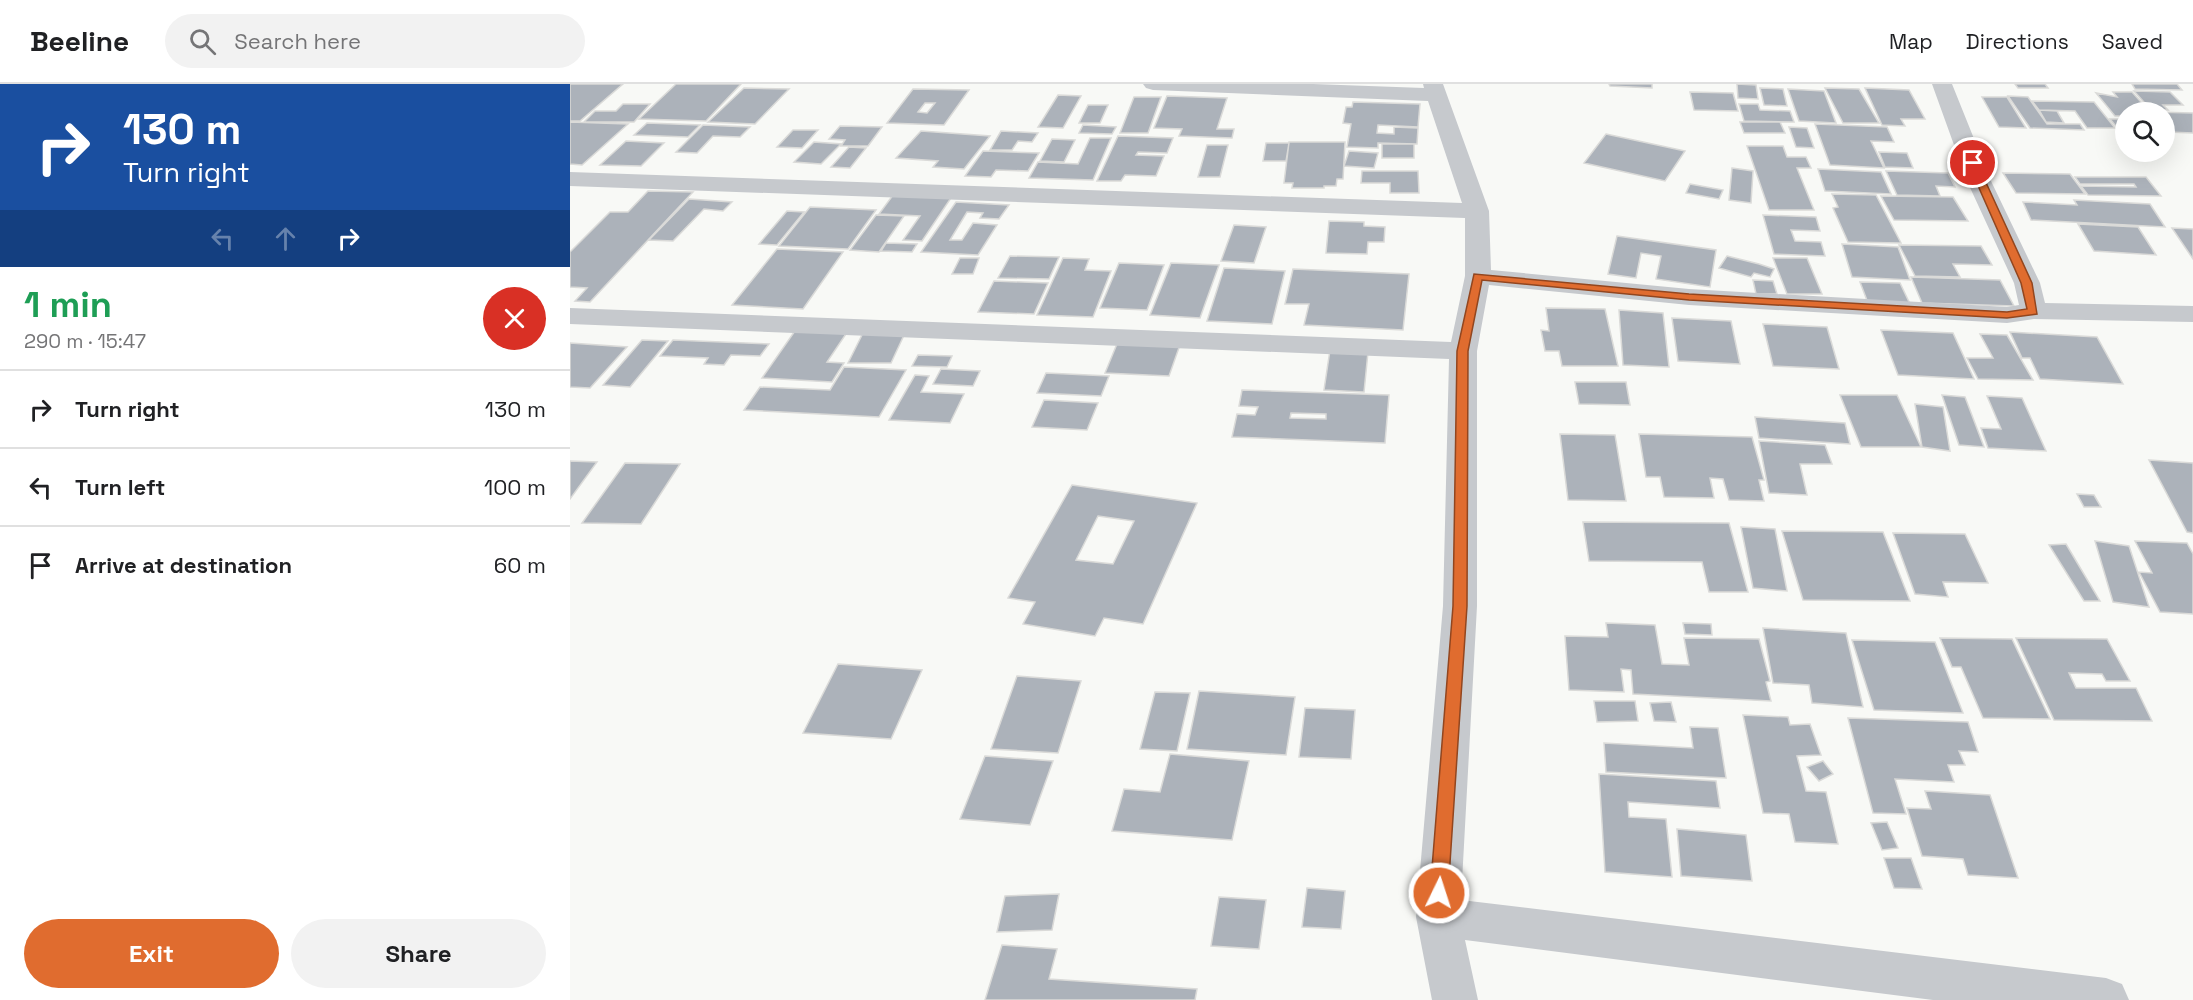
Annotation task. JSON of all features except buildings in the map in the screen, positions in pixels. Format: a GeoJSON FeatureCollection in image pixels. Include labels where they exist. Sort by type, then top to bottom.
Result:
{"type":"FeatureCollection","features":[{"type":"Feature","properties":{"kind":"street"},"geometry":{"type":"LineString","coordinates":[[1153,84],[1434,90],[1440,100],[1477,212],[1478,276],[1463,351],[1460,606],[1438,917],[1455,1000]]}},
{"type":"Feature","properties":{"kind":"street"},"geometry":{"type":"LineString","coordinates":[[1942,84],[1979,181],[2027,283],[2034,311]]}},
{"type":"Feature","properties":{"kind":"street"},"geometry":{"type":"LineString","coordinates":[[570,179],[1477,212]]}},
{"type":"Feature","properties":{"kind":"street"},"geometry":{"type":"LineString","coordinates":[[1478,276],[1700,298],[2007,315],[2034,311],[2193,315]]}},
{"type":"Feature","properties":{"kind":"street"},"geometry":{"type":"LineString","coordinates":[[570,316],[1463,351]]}},
{"type":"Feature","properties":{"kind":"street"},"geometry":{"type":"LineString","coordinates":[[1438,917],[2106,1000]]}},
{"type":"Feature","properties":{"kind":"route"},"geometry":{"type":"LineString","coordinates":[[1439,893],[1460,606],[1463,351],[1478,276],[1689,297],[2007,315],[2034,311],[2027,283],[1979,181],[1973,163]]}}]}
